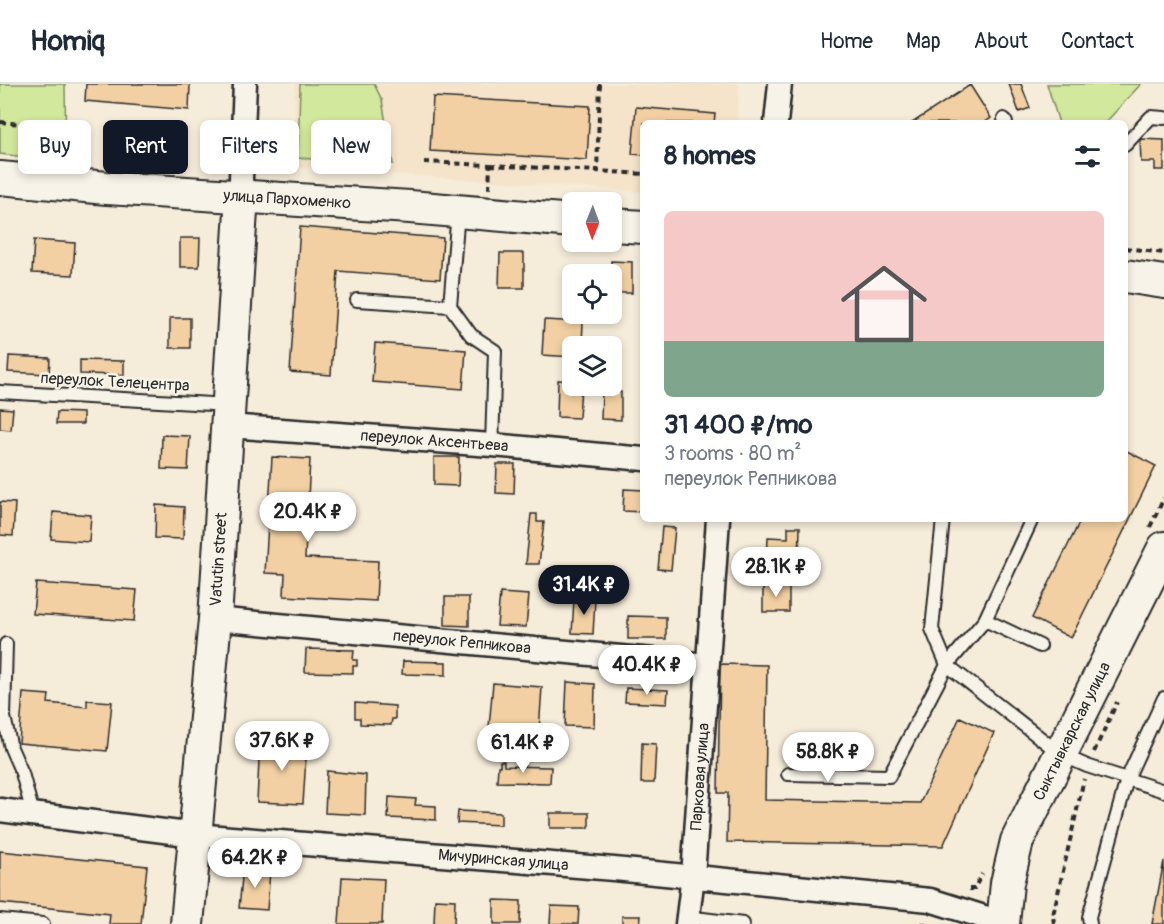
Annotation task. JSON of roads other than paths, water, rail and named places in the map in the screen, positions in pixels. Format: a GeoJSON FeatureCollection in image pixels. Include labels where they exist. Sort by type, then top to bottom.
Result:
{"type":"FeatureCollection","features":[{"type":"Feature","properties":{"kind":"main road","name":"улица Пархоменко"},"geometry":{"type":"LineString","coordinates":[[0,178],[107,188],[242,195],[562,220]]}},
{"type":"Feature","properties":{"kind":"main road","name":"Vatutin street"},"geometry":{"type":"LineString","coordinates":[[187,924],[215,619],[242,195]]}},
{"type":"Feature","properties":{"kind":"main road"},"geometry":{"type":"LineString","coordinates":[[622,226],[640,227]]}},
{"type":"Feature","properties":{"kind":"main road"},"geometry":{"type":"LineString","coordinates":[[1128,276],[1164,282]]}},
{"type":"Feature","properties":{"kind":"main road","name":"Сыктывкарская улица"},"geometry":{"type":"LineString","coordinates":[[1003,923],[1007,883],[1017,841],[1164,548]]}},
{"type":"Feature","properties":{"kind":"street"},"geometry":{"type":"LineString","coordinates":[[242,195],[245,84]]}},
{"type":"Feature","properties":{"kind":"street"},"geometry":{"type":"LineString","coordinates":[[776,120],[780,84]]}},
{"type":"Feature","properties":{"kind":"street","name":"переулок Аксентьева"},"geometry":{"type":"LineString","coordinates":[[228,415],[492,445],[640,459]]}},
{"type":"Feature","properties":{"kind":"street","name":"Парковая улица"},"geometry":{"type":"LineString","coordinates":[[687,920],[693,876],[718,522]]}},
{"type":"Feature","properties":{"kind":"street","name":"переулок Репникова"},"geometry":{"type":"LineString","coordinates":[[215,619],[707,665]]}},
{"type":"Feature","properties":{"kind":"street","name":"Мичуринская улица"},"geometry":{"type":"LineString","coordinates":[[0,810],[195,835],[693,876],[930,900],[1003,923]]}},
{"type":"Feature","properties":{"kind":"lane"},"geometry":{"type":"LineString","coordinates":[[1128,142],[1151,117],[1164,118]]}},
{"type":"Feature","properties":{"kind":"lane"},"geometry":{"type":"LineString","coordinates":[[450,306],[474,212]]}},
{"type":"Feature","properties":{"kind":"lane"},"geometry":{"type":"LineString","coordinates":[[357,300],[450,306]]}},
{"type":"Feature","properties":{"kind":"lane"},"geometry":{"type":"LineString","coordinates":[[450,306],[471,335],[495,351],[492,445]]}},
{"type":"Feature","properties":{"kind":"lane","name":"переулок Телецентра"},"geometry":{"type":"LineString","coordinates":[[0,392],[228,415]]}},
{"type":"Feature","properties":{"kind":"lane"},"geometry":{"type":"LineString","coordinates":[[943,522],[932,628],[948,665],[1062,755],[1087,766],[1164,791]]}},
{"type":"Feature","properties":{"kind":"lane"},"geometry":{"type":"LineString","coordinates":[[788,774],[889,776],[948,665],[985,620],[1031,522]]}},
{"type":"Feature","properties":{"kind":"lane"},"geometry":{"type":"LineString","coordinates":[[985,620],[1040,646]]}},
{"type":"Feature","properties":{"kind":"lane"},"geometry":{"type":"LineString","coordinates":[[6,644],[4,717],[11,748],[22,773],[33,814]]}},
{"type":"Feature","properties":{"kind":"lane"},"geometry":{"type":"LineString","coordinates":[[1090,924],[1089,917],[1126,779],[1164,698]]}},
{"type":"Feature","properties":{"kind":"lane"},"geometry":{"type":"LineString","coordinates":[[0,920],[43,924]]}},
{"type":"Feature","properties":{"kind":"lane"},"geometry":{"type":"LineString","coordinates":[[687,920],[743,924]]}}]}
